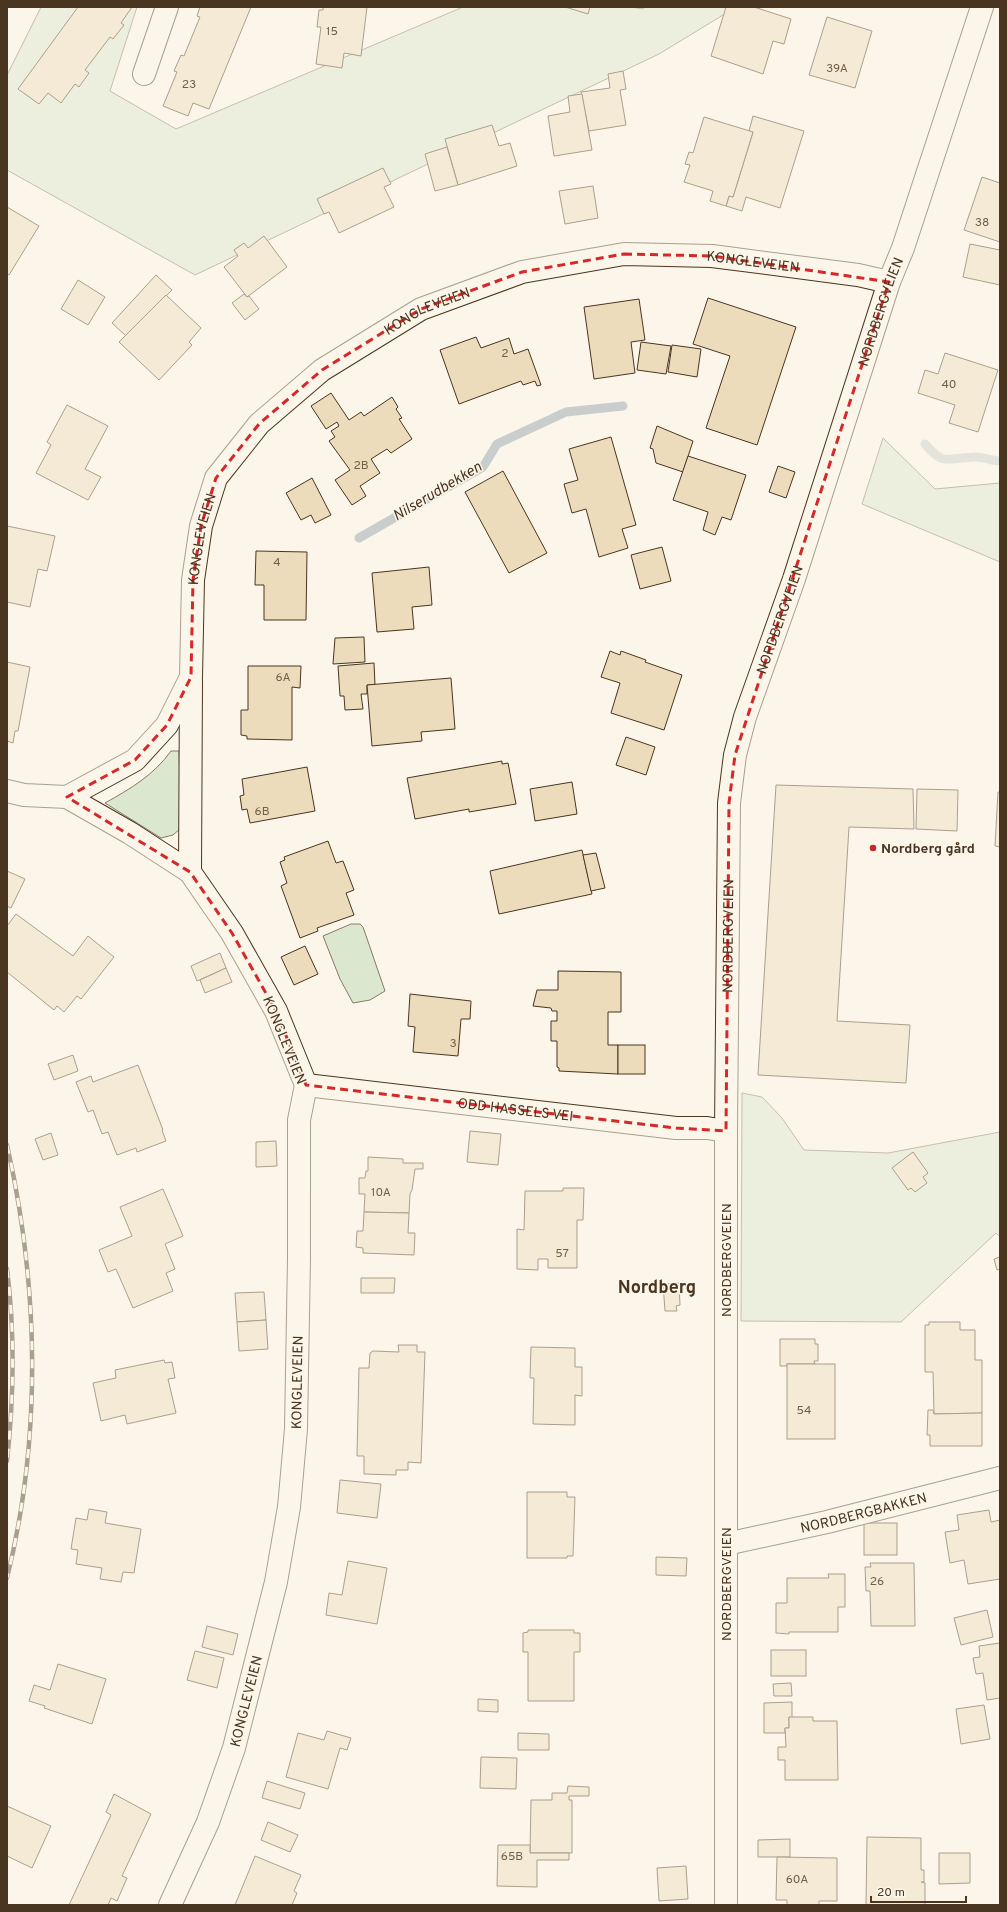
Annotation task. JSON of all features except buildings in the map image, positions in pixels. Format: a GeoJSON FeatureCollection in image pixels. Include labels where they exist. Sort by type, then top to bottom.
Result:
{"type":"FeatureCollection","features":[{"type":"Feature","properties":{"kind":"street"},"geometry":{"type":"LineString","coordinates":[[144,74],[167,7]]}},
{"type":"Feature","properties":{"kind":"street","name":"NORDBERGVEIEN"},"geometry":{"type":"LineString","coordinates":[[726,1905],[726,1131],[730,803],[735,755],[745,718],[794,579],[890,282],[904,248],[982,7]]}},
{"type":"Feature","properties":{"kind":"street","name":"KONGLEVEIEN"},"geometry":{"type":"LineString","coordinates":[[190,872],[193,580],[201,526],[216,478],[259,424],[322,370],[421,309],[522,272],[624,254],[712,256],[858,275],[890,282]]}},
{"type":"Feature","properties":{"kind":"street","name":"KONGLEVEIEN"},"geometry":{"type":"LineString","coordinates":[[67,797],[135,760],[167,725],[191,677]]}},
{"type":"Feature","properties":{"kind":"street"},"geometry":{"type":"LineString","coordinates":[[7,791],[24,795],[67,797]]}},
{"type":"Feature","properties":{"kind":"street","name":"KONGLEVEIEN"},"geometry":{"type":"LineString","coordinates":[[67,797],[130,833],[190,872],[232,933],[276,1011],[306,1085],[299,1120],[299,1258],[296,1429],[289,1507],[276,1582],[234,1748],[208,1822],[170,1905]]}},
{"type":"Feature","properties":{"kind":"street","name":"ODD HASSELS VEI"},"geometry":{"type":"LineString","coordinates":[[306,1085],[676,1128],[707,1128],[726,1131]]}},
{"type":"Feature","properties":{"kind":"street","name":"NORDBERGBAKKEN"},"geometry":{"type":"LineString","coordinates":[[726,1544],[827,1522],[1000,1478]]}},
{"type":"Feature","properties":{"kind":"highlighted area"},"geometry":{"type":"Polygon","coordinates":[[[624,254],[712,256],[889,282],[735,755],[729,803],[726,1131],[676,1128],[306,1085],[276,1011],[232,933],[190,872],[67,797],[135,760],[167,725],[191,677],[193,580],[201,526],[216,478],[259,424],[322,370],[421,309],[522,272],[624,254]]]}},
{"type":"Feature","properties":{"kind":"green space"},"geometry":{"type":"Polygon","coordinates":[[[41,7],[137,7],[110,91],[176,129],[463,7],[631,7],[643,9],[644,7],[729,7],[728,12],[659,54],[195,275],[7,170],[7,75],[41,7]]]}},
{"type":"Feature","properties":{"kind":"green space"},"geometry":{"type":"Polygon","coordinates":[[[883,438],[935,489],[1000,483],[1000,562],[862,504],[883,438]]]}},
{"type":"Feature","properties":{"kind":"green space"},"geometry":{"type":"Polygon","coordinates":[[[171,751],[179,751],[181,828],[173,835],[161,838],[105,803],[132,787],[149,774],[171,751]]]}},
{"type":"Feature","properties":{"kind":"green space"},"geometry":{"type":"Polygon","coordinates":[[[351,924],[360,924],[363,927],[385,991],[370,1000],[353,1003],[340,979],[323,936],[351,924]]]}},
{"type":"Feature","properties":{"kind":"green space"},"geometry":{"type":"Polygon","coordinates":[[[742,1093],[762,1097],[782,1118],[804,1150],[888,1153],[1000,1132],[1000,1237],[996,1233],[901,1322],[741,1321],[742,1093]]]}},
{"type":"Feature","properties":{"kind":"waterway","name":"Nilserudbekken"},"geometry":{"type":"LineString","coordinates":[[359,538],[483,467],[497,444],[566,412],[623,406]]}},
{"type":"Feature","properties":{"kind":"waterway","name":"Nilserudbekken"},"geometry":{"type":"LineString","coordinates":[[925,444],[943,459],[948,460],[975,457],[1000,461]]}},
{"type":"Feature","properties":{"kind":"railway"},"geometry":{"type":"LineString","coordinates":[[7,1145],[18,1198],[25,1252],[30,1307],[32,1362],[31,1416],[26,1471],[18,1525],[7,1578]]}},
{"type":"Feature","properties":{"kind":"railway"},"geometry":{"type":"LineString","coordinates":[[7,1269],[10,1293],[13,1365],[7,1461]]}},
{"type":"Feature","properties":{"kind":"place","name":"Nordberg gård"},"geometry":{"type":"Point","coordinates":[873,848]}},
{"type":"Feature","properties":{"kind":"district","name":"Nordberg"},"geometry":{"type":"Point","coordinates":[657,1287]}}]}
